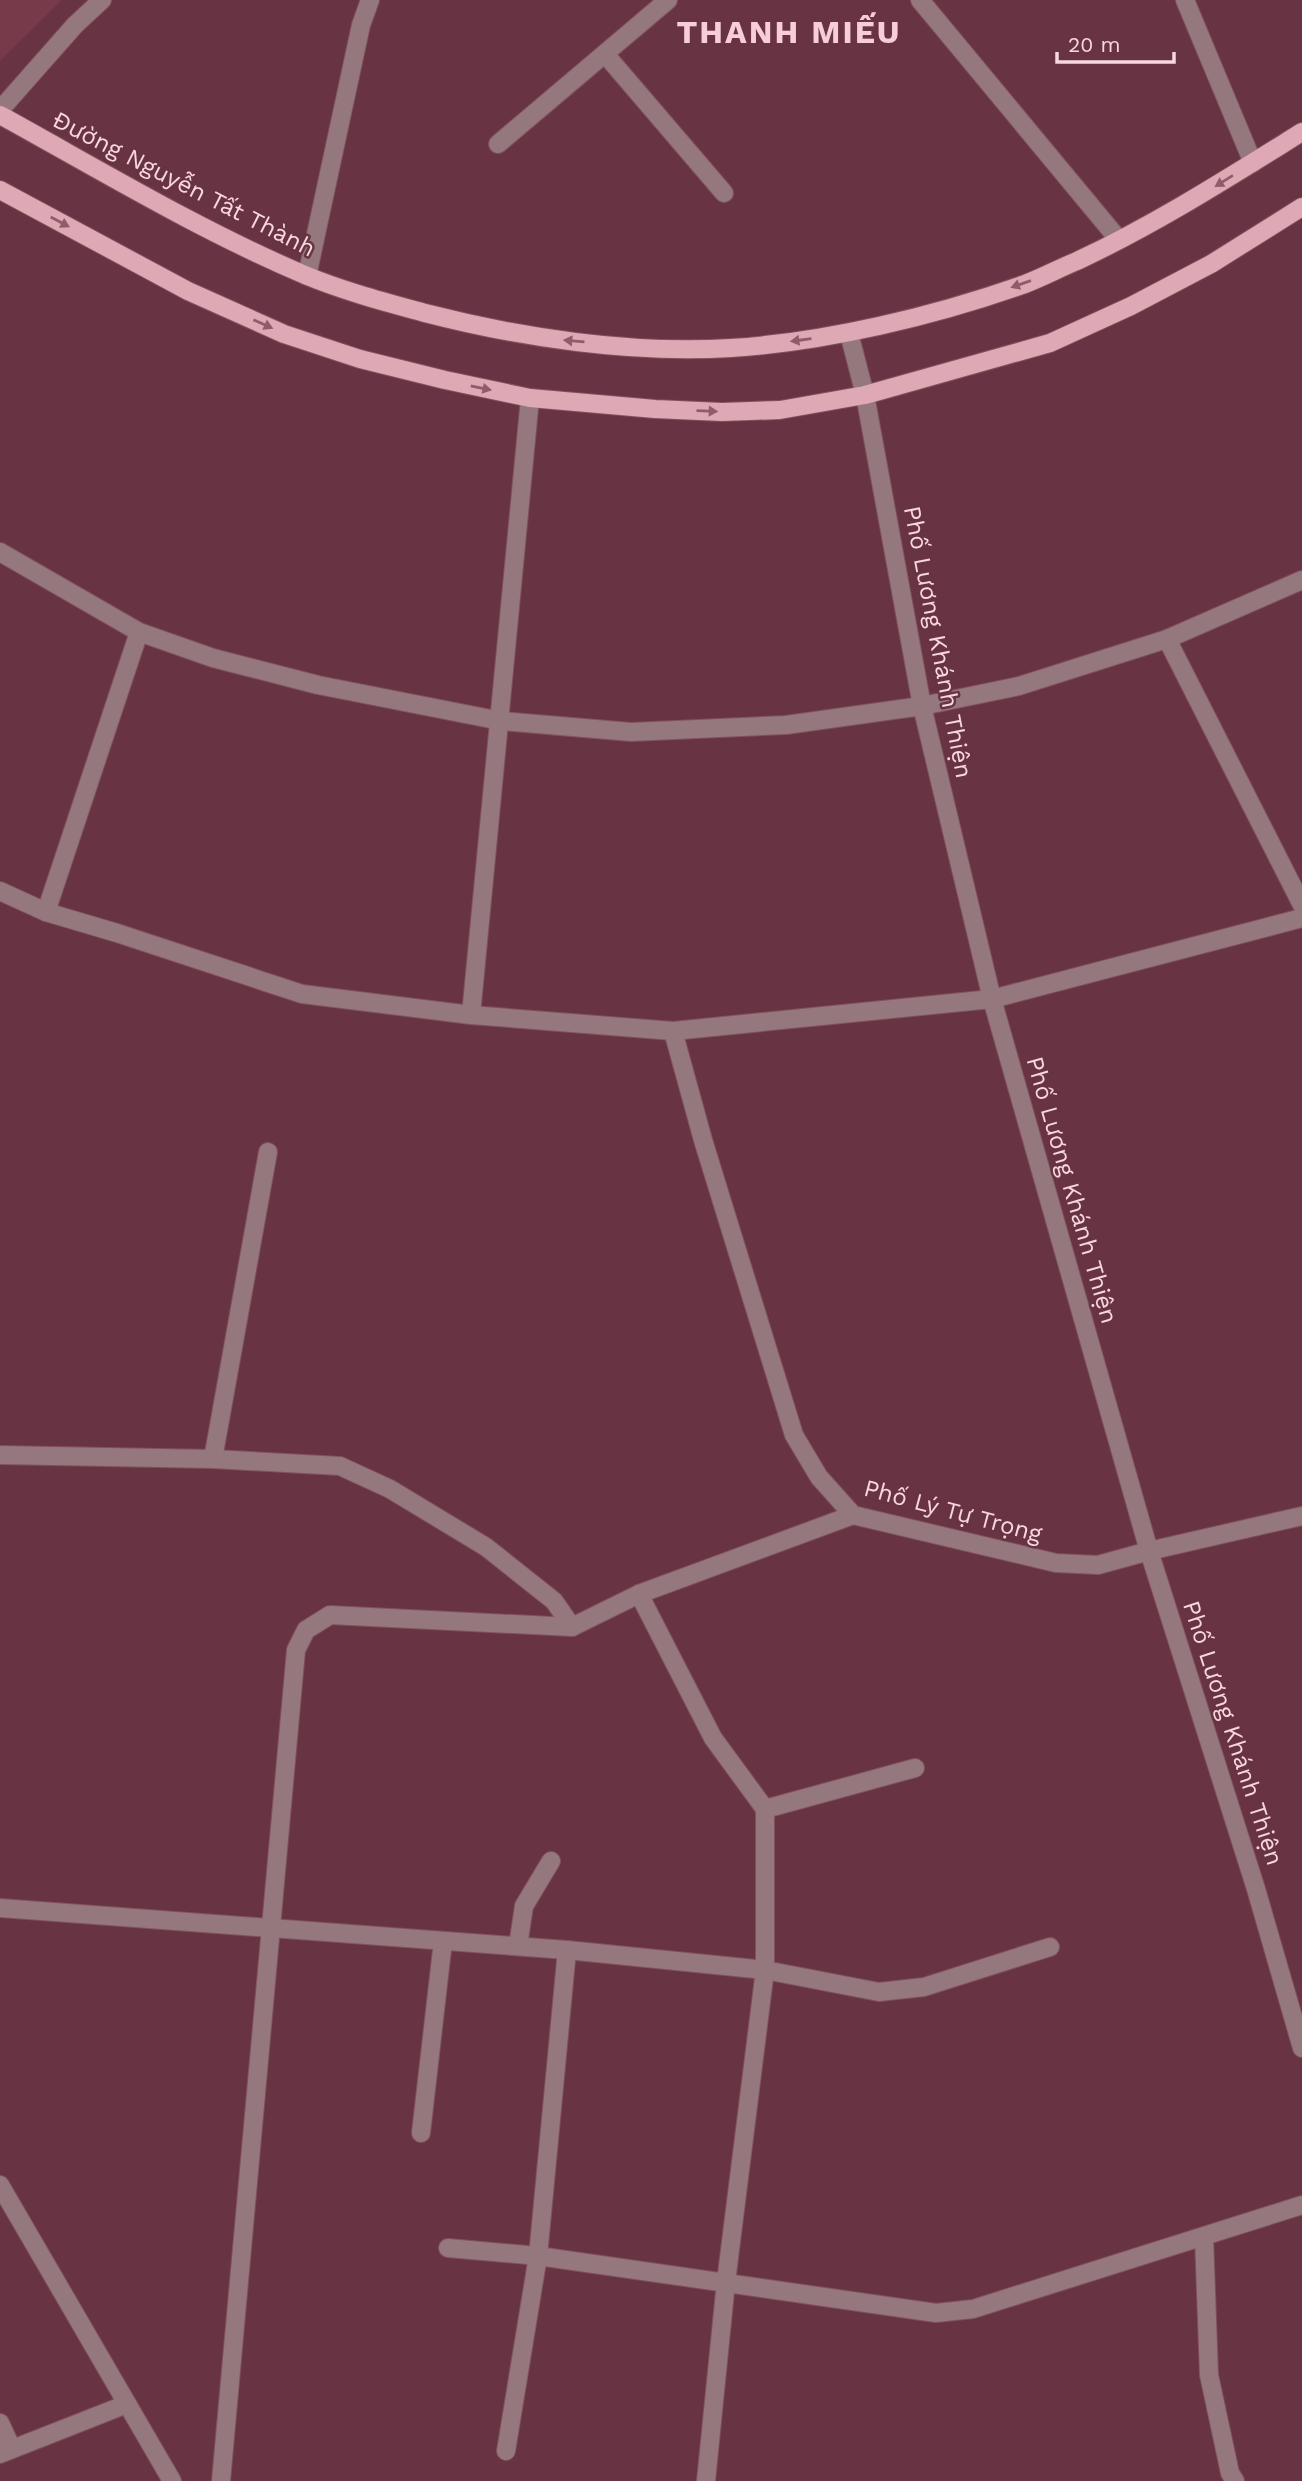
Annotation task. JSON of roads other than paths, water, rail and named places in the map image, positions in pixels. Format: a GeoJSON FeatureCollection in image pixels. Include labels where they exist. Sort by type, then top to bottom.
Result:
{"type":"FeatureCollection","features":[{"type":"Feature","properties":{"kind":"main road","name":"Đường Nguyễn Tất Thành"},"geometry":{"type":"LineString","coordinates":[[0,112],[218,235],[307,276],[394,305],[460,322],[542,338],[666,349],[730,348],[849,332],[1027,283],[1183,207],[1302,132]]}},
{"type":"Feature","properties":{"kind":"main road"},"geometry":{"type":"LineString","coordinates":[[0,190],[188,291],[284,334],[360,359],[530,398],[722,412],[780,410],[865,396],[1050,343],[1131,306],[1211,264],[1302,207]]}},
{"type":"Feature","properties":{"kind":"street"},"geometry":{"type":"LineString","coordinates":[[0,112],[75,25],[102,0]]}},
{"type":"Feature","properties":{"kind":"street"},"geometry":{"type":"LineString","coordinates":[[307,276],[361,25],[370,0]]}},
{"type":"Feature","properties":{"kind":"street"},"geometry":{"type":"LineString","coordinates":[[498,144],[668,0]]}},
{"type":"Feature","properties":{"kind":"street"},"geometry":{"type":"LineString","coordinates":[[920,0],[1119,240]]}},
{"type":"Feature","properties":{"kind":"street"},"geometry":{"type":"LineString","coordinates":[[1185,0],[1253,163]]}},
{"type":"Feature","properties":{"kind":"street"},"geometry":{"type":"LineString","coordinates":[[605,54],[724,193]]}},
{"type":"Feature","properties":{"kind":"street","name":"Phố Lương Khánh Thiện"},"geometry":{"type":"LineString","coordinates":[[849,332],[865,396],[922,706],[992,999],[1149,1551],[1256,1889],[1302,2048]]}},
{"type":"Feature","properties":{"kind":"street"},"geometry":{"type":"LineString","coordinates":[[471,1015],[530,398]]}},
{"type":"Feature","properties":{"kind":"street"},"geometry":{"type":"LineString","coordinates":[[0,552],[139,632],[213,657],[318,685],[500,721],[631,732],[786,725],[922,706],[1019,686],[1167,639],[1302,580]]}},
{"type":"Feature","properties":{"kind":"street"},"geometry":{"type":"LineString","coordinates":[[46,912],[139,632]]}},
{"type":"Feature","properties":{"kind":"street"},"geometry":{"type":"LineString","coordinates":[[1167,639],[1302,905]]}},
{"type":"Feature","properties":{"kind":"street"},"geometry":{"type":"LineString","coordinates":[[0,891],[46,912],[131,937],[302,994],[471,1015],[673,1031],[992,999],[1302,918]]}},
{"type":"Feature","properties":{"kind":"street","name":"Phố Lý Tự Trọng"},"geometry":{"type":"LineString","coordinates":[[673,1031],[703,1140],[794,1435],[819,1477],[853,1515],[1056,1563],[1098,1565],[1302,1516]]}},
{"type":"Feature","properties":{"kind":"street"},"geometry":{"type":"LineString","coordinates":[[213,1459],[268,1152]]}},
{"type":"Feature","properties":{"kind":"street"},"geometry":{"type":"LineString","coordinates":[[0,1455],[213,1459],[340,1466],[390,1489],[486,1547],[554,1601],[572,1627]]}},
{"type":"Feature","properties":{"kind":"street"},"geometry":{"type":"LineString","coordinates":[[220,2481],[273,1928],[296,1650],[306,1630],[330,1615],[572,1627],[639,1594],[853,1515]]}},
{"type":"Feature","properties":{"kind":"street"},"geometry":{"type":"LineString","coordinates":[[639,1594],[713,1738],[765,1809],[765,1970],[726,2282],[706,2481]]}},
{"type":"Feature","properties":{"kind":"street"},"geometry":{"type":"LineString","coordinates":[[765,1809],[915,1768]]}},
{"type":"Feature","properties":{"kind":"street"},"geometry":{"type":"LineString","coordinates":[[518,1946],[524,1906],[551,1861]]}},
{"type":"Feature","properties":{"kind":"street"},"geometry":{"type":"LineString","coordinates":[[0,1908],[567,1950],[765,1970],[879,1992],[923,1987],[1050,1947]]}},
{"type":"Feature","properties":{"kind":"street"},"geometry":{"type":"LineString","coordinates":[[421,2133],[443,1941]]}},
{"type":"Feature","properties":{"kind":"street"},"geometry":{"type":"LineString","coordinates":[[506,2451],[538,2256],[567,1950]]}},
{"type":"Feature","properties":{"kind":"street"},"geometry":{"type":"LineString","coordinates":[[0,2185],[172,2481]]}},
{"type":"Feature","properties":{"kind":"street"},"geometry":{"type":"LineString","coordinates":[[447,2248],[538,2256],[936,2314],[973,2309],[1302,2205]]}},
{"type":"Feature","properties":{"kind":"street"},"geometry":{"type":"LineString","coordinates":[[1204,2237],[1209,2375],[1230,2473],[1235,2481]]}},
{"type":"Feature","properties":{"kind":"street"},"geometry":{"type":"LineString","coordinates":[[0,2423],[6,2451],[127,2403]]}},
{"type":"Feature","properties":{"kind":"district","name":"THANH MIẾU"},"geometry":{"type":"Point","coordinates":[789,32]}}]}
